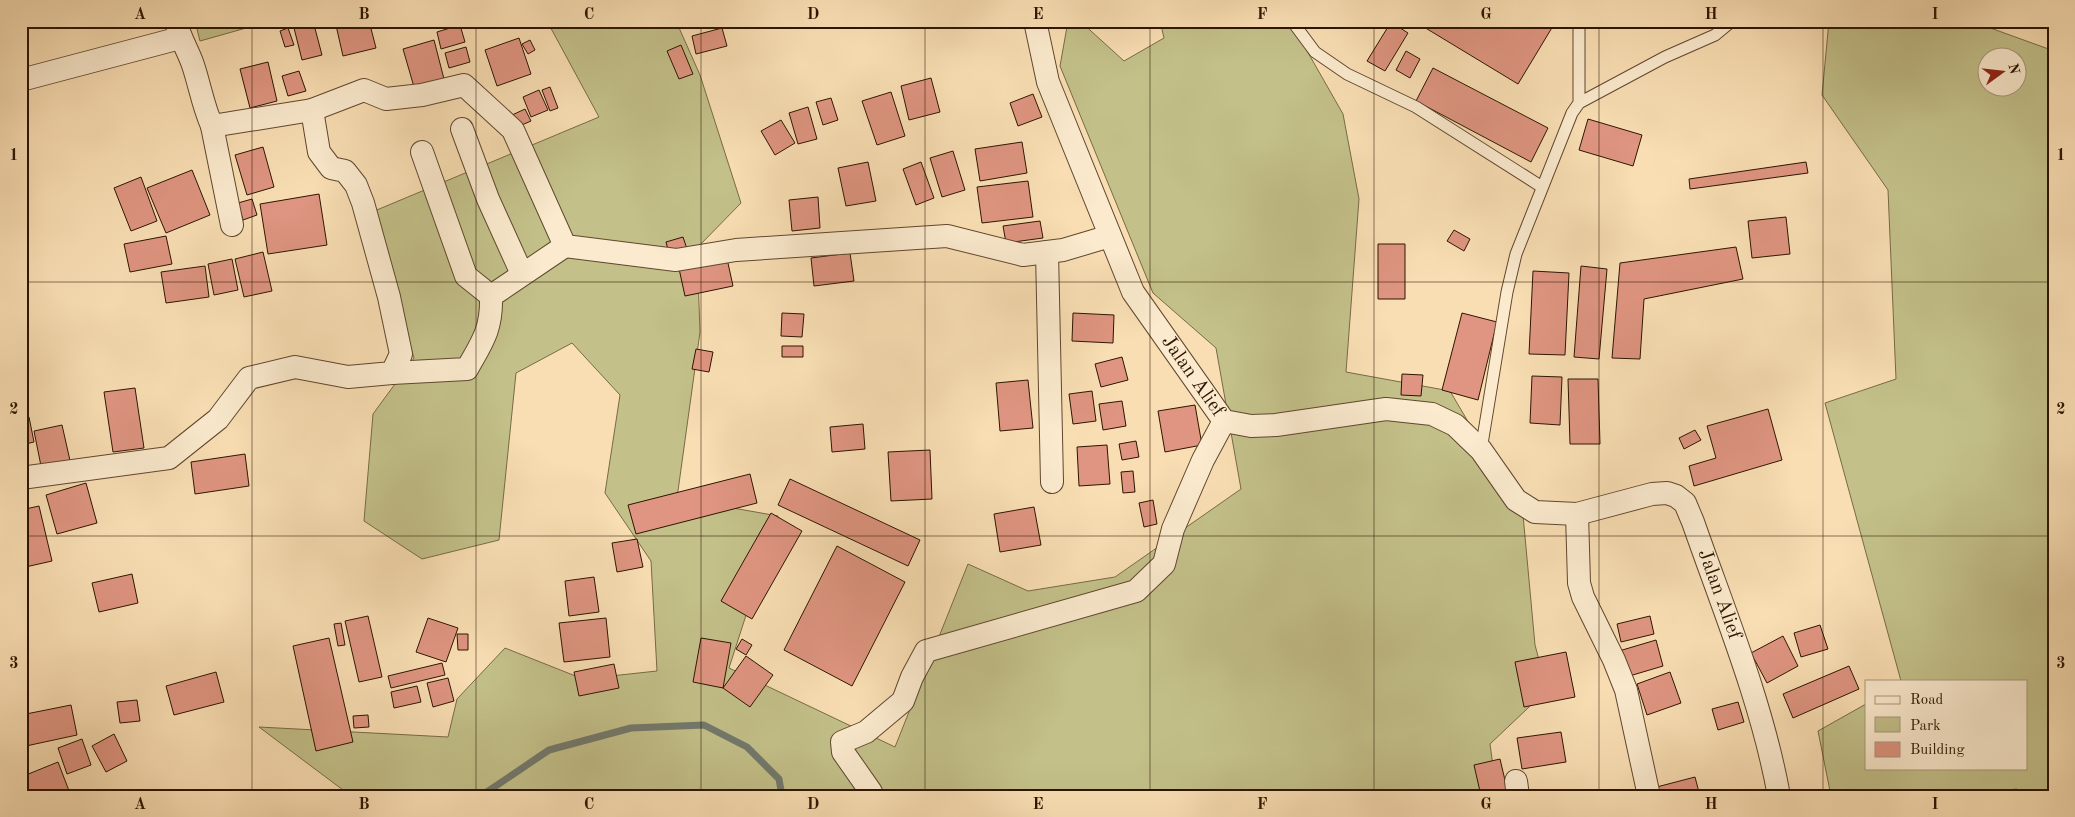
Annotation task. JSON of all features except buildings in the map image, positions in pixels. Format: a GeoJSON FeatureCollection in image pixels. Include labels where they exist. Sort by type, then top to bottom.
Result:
{"type":"FeatureCollection","features":[{"type":"Feature","properties":{"kind":"street","name":"Jalan Alief"},"geometry":{"type":"LineString","coordinates":[[1035,21],[1048,82],[1133,292],[1224,421],[1251,426],[1276,425],[1386,409],[1432,414],[1455,425],[1480,450],[1516,500],[1525,508],[1535,512],[1577,514],[1652,494],[1667,493],[1676,496],[1685,503],[1750,681],[1774,768],[1778,796]]}},
{"type":"Feature","properties":{"kind":"street"},"geometry":{"type":"LineString","coordinates":[[21,80],[178,30],[193,64],[202,103],[212,126],[232,225]]}},
{"type":"Feature","properties":{"kind":"street"},"geometry":{"type":"LineString","coordinates":[[212,126],[312,110],[364,90],[386,99],[422,95],[464,85],[513,130],[565,246]]}},
{"type":"Feature","properties":{"kind":"street"},"geometry":{"type":"LineString","coordinates":[[312,110],[319,152],[331,168],[345,171],[356,185],[363,203],[401,354],[392,373]]}},
{"type":"Feature","properties":{"kind":"street"},"geometry":{"type":"LineString","coordinates":[[462,129],[488,199],[522,274]]}},
{"type":"Feature","properties":{"kind":"street"},"geometry":{"type":"LineString","coordinates":[[21,478],[169,458],[218,419],[249,378],[295,367],[348,377],[467,369],[485,337],[492,318],[491,296],[466,276],[422,152]]}},
{"type":"Feature","properties":{"kind":"street"},"geometry":{"type":"LineString","coordinates":[[491,296],[565,246],[676,260],[736,250],[947,236],[1023,255],[1063,250],[1110,236]]}},
{"type":"Feature","properties":{"kind":"street"},"geometry":{"type":"LineString","coordinates":[[1047,252],[1052,482]]}},
{"type":"Feature","properties":{"kind":"street"},"geometry":{"type":"LineString","coordinates":[[871,792],[843,752],[842,742],[866,732],[903,701],[912,677],[926,651],[1136,591],[1164,564],[1173,529],[1203,460],[1224,421]]}},
{"type":"Feature","properties":{"kind":"street"},"geometry":{"type":"LineString","coordinates":[[1577,514],[1579,583],[1583,597],[1614,660],[1626,690],[1648,796]]}},
{"type":"Feature","properties":{"kind":"lane"},"geometry":{"type":"LineString","coordinates":[[1292,21],[1315,52],[1347,74],[1416,107],[1542,188]]}},
{"type":"Feature","properties":{"kind":"lane"},"geometry":{"type":"LineString","coordinates":[[1480,450],[1507,292],[1516,254],[1566,127],[1578,103],[1579,21]]}},
{"type":"Feature","properties":{"kind":"lane"},"geometry":{"type":"LineString","coordinates":[[1578,103],[1665,57],[1716,35],[1732,21]]}},
{"type":"Feature","properties":{"kind":"green space"},"geometry":{"type":"Polygon","coordinates":[[[195,21],[271,21],[200,41],[195,21]]]}},
{"type":"Feature","properties":{"kind":"green space"},"geometry":{"type":"Polygon","coordinates":[[[547,21],[676,21],[700,75],[741,203],[697,248],[700,332],[677,498],[778,516],[729,668],[895,747],[968,564],[1028,591],[1115,577],[1241,489],[1216,348],[1153,293],[1060,66],[1068,21],[1080,21],[1124,61],[1164,38],[1160,21],[1290,21],[1343,114],[1359,199],[1346,372],[1450,391],[1523,515],[1535,645],[1547,690],[1490,744],[1497,796],[351,796],[259,727],[448,737],[457,699],[505,648],[583,679],[657,671],[651,561],[605,493],[620,395],[572,343],[516,373],[499,540],[422,559],[364,521],[373,414],[414,358],[372,212],[599,117],[547,21]]]}},
{"type":"Feature","properties":{"kind":"green space"},"geometry":{"type":"Polygon","coordinates":[[[1829,21],[1971,21],[2054,51],[2054,796],[2018,796],[2017,789],[1940,796],[1831,796],[1818,731],[1865,705],[1865,770],[2028,770],[2028,680],[1901,680],[1825,403],[1896,379],[1888,190],[1822,95],[1829,21]]]}},
{"type":"Feature","properties":{"kind":"waterway"},"geometry":{"type":"LineString","coordinates":[[481,796],[549,750],[631,728],[704,725],[747,747],[779,779],[782,796]]}}]}
